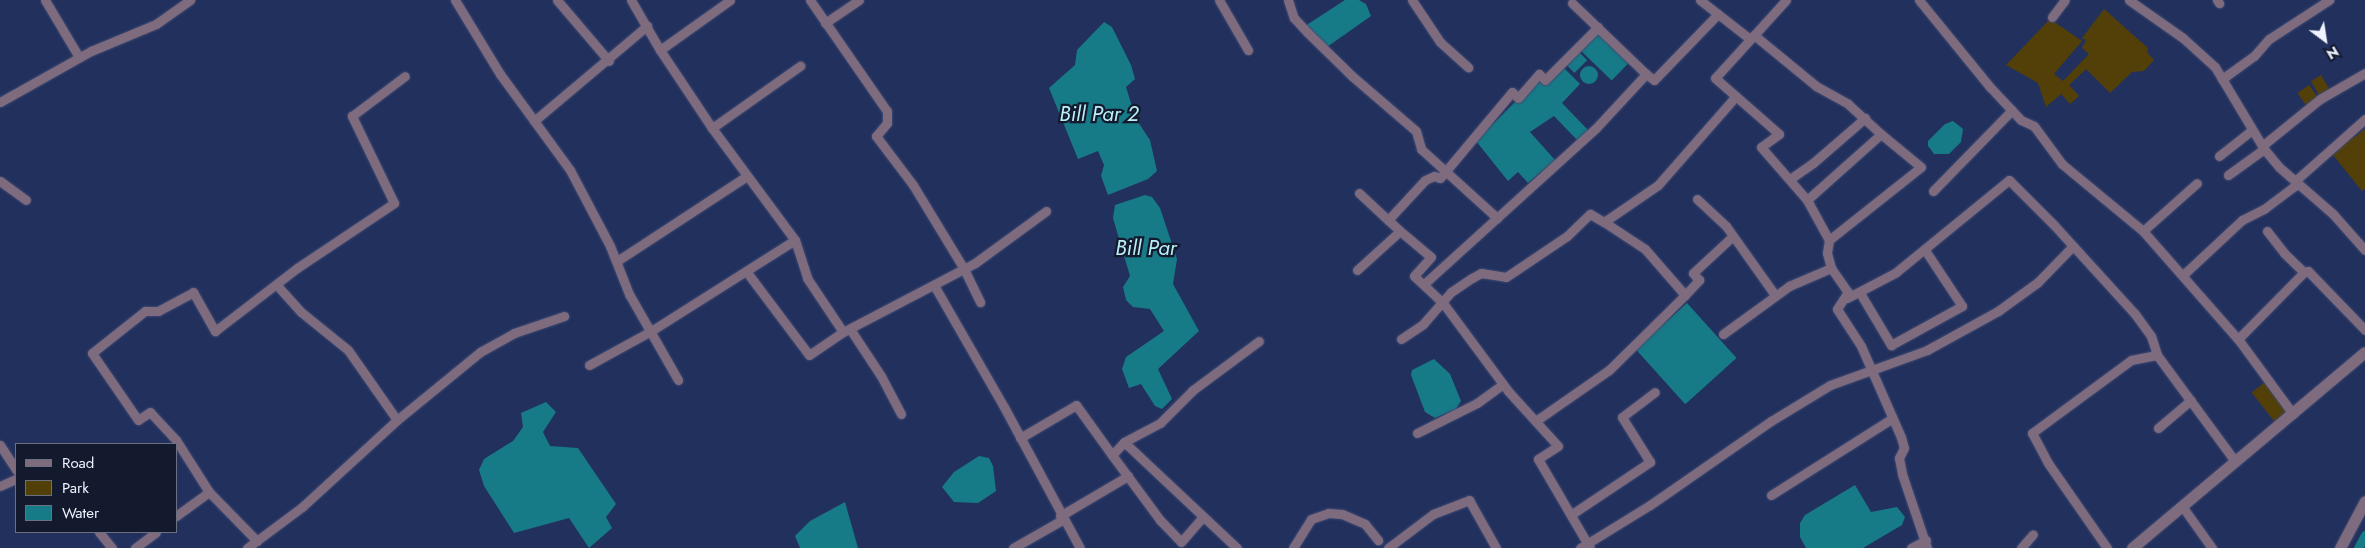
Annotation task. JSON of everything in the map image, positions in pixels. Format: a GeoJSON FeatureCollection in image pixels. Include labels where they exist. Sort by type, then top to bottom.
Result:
{"type":"FeatureCollection","features":[{"type":"Feature","properties":{"kind":"street"},"geometry":{"type":"LineString","coordinates":[[45,0],[79,57]]}},
{"type":"Feature","properties":{"kind":"street"},"geometry":{"type":"LineString","coordinates":[[0,102],[79,57],[156,24],[190,0]]}},
{"type":"Feature","properties":{"kind":"street"},"geometry":{"type":"LineString","coordinates":[[454,0],[534,121],[570,170],[617,261],[629,294],[678,380]]}},
{"type":"Feature","properties":{"kind":"street"},"geometry":{"type":"LineString","coordinates":[[557,0],[609,61]]}},
{"type":"Feature","properties":{"kind":"street"},"geometry":{"type":"LineString","coordinates":[[631,0],[660,50],[712,128],[795,240],[807,278],[881,376],[901,414]]}},
{"type":"Feature","properties":{"kind":"street"},"geometry":{"type":"LineString","coordinates":[[660,50],[730,0]]}},
{"type":"Feature","properties":{"kind":"street"},"geometry":{"type":"LineString","coordinates":[[810,0],[887,111],[888,123],[876,136],[913,185],[964,269],[980,302]]}},
{"type":"Feature","properties":{"kind":"street"},"geometry":{"type":"LineString","coordinates":[[825,23],[859,0]]}},
{"type":"Feature","properties":{"kind":"street"},"geometry":{"type":"LineString","coordinates":[[1219,0],[1248,50]]}},
{"type":"Feature","properties":{"kind":"street"},"geometry":{"type":"LineString","coordinates":[[1288,0],[1294,18],[1339,64],[1416,131],[1421,149],[1497,218]]}},
{"type":"Feature","properties":{"kind":"street"},"geometry":{"type":"LineString","coordinates":[[1412,0],[1440,42],[1468,67]]}},
{"type":"Feature","properties":{"kind":"street"},"geometry":{"type":"LineString","coordinates":[[1786,0],[1715,78],[1779,134],[1761,147],[1807,200],[1830,240]]}},
{"type":"Feature","properties":{"kind":"street"},"geometry":{"type":"LineString","coordinates":[[1919,0],[1930,11],[1936,25],[2021,120],[2034,126],[2079,180],[2115,205],[2143,231],[2183,275],[2238,339],[2293,414]]}},
{"type":"Feature","properties":{"kind":"street"},"geometry":{"type":"LineString","coordinates":[[2052,17],[2065,0]]}},
{"type":"Feature","properties":{"kind":"street"},"geometry":{"type":"LineString","coordinates":[[2130,0],[2198,50],[2222,79],[2263,147],[2296,181],[2333,214],[2365,250]]}},
{"type":"Feature","properties":{"kind":"street"},"geometry":{"type":"LineString","coordinates":[[2222,79],[2254,56],[2269,39],[2329,0]]}},
{"type":"Feature","properties":{"kind":"street"},"geometry":{"type":"LineString","coordinates":[[1571,1],[1654,80],[1718,14]]}},
{"type":"Feature","properties":{"kind":"street"},"geometry":{"type":"LineString","coordinates":[[1704,1],[1718,14],[1752,37],[1816,86],[1848,104],[1921,167],[1830,240],[1827,253],[1831,268],[1848,292],[1847,298]]}},
{"type":"Feature","properties":{"kind":"street"},"geometry":{"type":"LineString","coordinates":[[534,121],[609,61],[647,26]]}},
{"type":"Feature","properties":{"kind":"street"},"geometry":{"type":"LineString","coordinates":[[1388,220],[1425,180],[1434,176],[1440,178],[1512,92],[1518,98],[1539,74],[1545,80],[1598,27]]}},
{"type":"Feature","properties":{"kind":"street"},"geometry":{"type":"LineString","coordinates":[[712,128],[800,66]]}},
{"type":"Feature","properties":{"kind":"street"},"geometry":{"type":"LineString","coordinates":[[2228,175],[2320,99],[2365,73]]}},
{"type":"Feature","properties":{"kind":"street"},"geometry":{"type":"LineString","coordinates":[[1424,284],[1596,128],[1646,74]]}},
{"type":"Feature","properties":{"kind":"street"},"geometry":{"type":"LineString","coordinates":[[178,443],[150,412],[138,420],[92,353],[145,311],[158,312],[193,292],[215,330],[297,268],[394,203],[352,116],[405,76]]}},
{"type":"Feature","properties":{"kind":"street"},"geometry":{"type":"LineString","coordinates":[[1604,222],[1669,176],[1736,96]]}},
{"type":"Feature","properties":{"kind":"street"},"geometry":{"type":"LineString","coordinates":[[1933,191],[2012,110]]}},
{"type":"Feature","properties":{"kind":"street"},"geometry":{"type":"LineString","coordinates":[[1790,179],[1813,163],[1865,118]]}},
{"type":"Feature","properties":{"kind":"street"},"geometry":{"type":"LineString","coordinates":[[2183,275],[2242,220],[2272,203],[2295,186],[2296,181],[2365,119]]}},
{"type":"Feature","properties":{"kind":"street"},"geometry":{"type":"LineString","coordinates":[[2219,156],[2252,130]]}},
{"type":"Feature","properties":{"kind":"street"},"geometry":{"type":"LineString","coordinates":[[1807,200],[1881,134]]}},
{"type":"Feature","properties":{"kind":"street"},"geometry":{"type":"LineString","coordinates":[[617,261],[748,176]]}},
{"type":"Feature","properties":{"kind":"street"},"geometry":{"type":"LineString","coordinates":[[1910,548],[1927,544],[1902,474],[1899,458],[1904,444],[1872,368],[1838,308],[1847,298],[1860,293],[1895,273],[2008,180],[2073,246],[2151,336],[2157,355],[2234,460]]}},
{"type":"Feature","properties":{"kind":"street"},"geometry":{"type":"LineString","coordinates":[[0,181],[26,200]]}},
{"type":"Feature","properties":{"kind":"street"},"geometry":{"type":"LineString","coordinates":[[2143,231],[2197,183]]}},
{"type":"Feature","properties":{"kind":"street"},"geometry":{"type":"LineString","coordinates":[[1359,193],[1431,257],[1414,276],[1443,303],[1503,384],[1537,420],[1558,446],[1538,459],[1572,514],[1585,547],[1658,500],[1771,421],[1830,386],[1872,368],[1927,350],[1998,311],[2038,282],[2073,246]]}},
{"type":"Feature","properties":{"kind":"street"},"geometry":{"type":"LineString","coordinates":[[1696,199],[1733,236],[1774,295]]}},
{"type":"Feature","properties":{"kind":"street"},"geometry":{"type":"LineString","coordinates":[[746,271],[809,356],[847,330],[935,286],[964,269],[1046,212]]}},
{"type":"Feature","properties":{"kind":"street"},"geometry":{"type":"LineString","coordinates":[[1401,339],[1423,324],[1451,292],[1481,274],[1506,277],[1567,236],[1590,214],[1645,249],[1685,295]]}},
{"type":"Feature","properties":{"kind":"street"},"geometry":{"type":"LineString","coordinates":[[1357,270],[1400,231]]}},
{"type":"Feature","properties":{"kind":"street"},"geometry":{"type":"LineString","coordinates":[[2267,231],[2304,272],[2308,271],[2365,330]]}},
{"type":"Feature","properties":{"kind":"street"},"geometry":{"type":"LineString","coordinates":[[1537,420],[1609,370],[1699,280],[1693,273],[1733,236]]}},
{"type":"Feature","properties":{"kind":"street"},"geometry":{"type":"LineString","coordinates":[[589,365],[650,331],[795,240]]}},
{"type":"Feature","properties":{"kind":"street"},"geometry":{"type":"LineString","coordinates":[[1891,344],[1962,306],[1925,250]]}},
{"type":"Feature","properties":{"kind":"street"},"geometry":{"type":"LineString","coordinates":[[1723,334],[1774,295],[1799,280],[1831,268]]}},
{"type":"Feature","properties":{"kind":"street"},"geometry":{"type":"LineString","coordinates":[[2238,339],[2304,272]]}},
{"type":"Feature","properties":{"kind":"street"},"geometry":{"type":"LineString","coordinates":[[277,285],[301,312],[348,350],[397,420]]}},
{"type":"Feature","properties":{"kind":"street"},"geometry":{"type":"LineString","coordinates":[[935,286],[1020,438],[1061,518],[1080,548]]}},
{"type":"Feature","properties":{"kind":"street"},"geometry":{"type":"LineString","coordinates":[[1860,293],[1899,359]]}},
{"type":"Feature","properties":{"kind":"street"},"geometry":{"type":"LineString","coordinates":[[247,548],[302,507],[397,420],[480,352],[514,333],[564,316]]}},
{"type":"Feature","properties":{"kind":"street"},"geometry":{"type":"LineString","coordinates":[[1112,455],[1124,442],[1160,423],[1193,390],[1259,341]]}},
{"type":"Feature","properties":{"kind":"street"},"geometry":{"type":"LineString","coordinates":[[2132,548],[2234,460],[2293,414],[2365,352]]}},
{"type":"Feature","properties":{"kind":"street"},"geometry":{"type":"LineString","coordinates":[[2107,548],[2048,463],[2032,433],[2131,360],[2157,355]]}},
{"type":"Feature","properties":{"kind":"street"},"geometry":{"type":"LineString","coordinates":[[1417,433],[1477,403],[1503,384]]}},
{"type":"Feature","properties":{"kind":"street"},"geometry":{"type":"LineString","coordinates":[[1572,514],[1650,462],[1622,417],[1655,392]]}},
{"type":"Feature","properties":{"kind":"street"},"geometry":{"type":"LineString","coordinates":[[2158,428],[2191,400]]}},
{"type":"Feature","properties":{"kind":"street"},"geometry":{"type":"LineString","coordinates":[[1020,438],[1076,404],[1160,520],[1184,545],[1203,517]]}},
{"type":"Feature","properties":{"kind":"street"},"geometry":{"type":"LineString","coordinates":[[1771,495],[1892,418]]}},
{"type":"Feature","properties":{"kind":"street"},"geometry":{"type":"LineString","coordinates":[[1124,442],[1237,548]]}},
{"type":"Feature","properties":{"kind":"street"},"geometry":{"type":"LineString","coordinates":[[178,443],[208,492],[257,542]]}},
{"type":"Feature","properties":{"kind":"street"},"geometry":{"type":"LineString","coordinates":[[0,444],[15,468]]}},
{"type":"Feature","properties":{"kind":"street"},"geometry":{"type":"LineString","coordinates":[[1013,548],[1128,476]]}},
{"type":"Feature","properties":{"kind":"street"},"geometry":{"type":"LineString","coordinates":[[0,486],[15,478]]}},
{"type":"Feature","properties":{"kind":"street"},"geometry":{"type":"LineString","coordinates":[[178,514],[208,492]]}},
{"type":"Feature","properties":{"kind":"street"},"geometry":{"type":"LineString","coordinates":[[1388,548],[1433,514],[1469,500],[1496,548]]}},
{"type":"Feature","properties":{"kind":"street"},"geometry":{"type":"LineString","coordinates":[[2340,548],[2365,501]]}},
{"type":"Feature","properties":{"kind":"street"},"geometry":{"type":"LineString","coordinates":[[2182,506],[2212,548]]}},
{"type":"Feature","properties":{"kind":"street"},"geometry":{"type":"LineString","coordinates":[[1293,548],[1311,518],[1328,513],[1342,514],[1365,524],[1378,540]]}},
{"type":"Feature","properties":{"kind":"street"},"geometry":{"type":"LineString","coordinates":[[100,533],[112,548]]}},
{"type":"Feature","properties":{"kind":"street"},"geometry":{"type":"LineString","coordinates":[[135,548],[155,533]]}},
{"type":"Feature","properties":{"kind":"street"},"geometry":{"type":"LineString","coordinates":[[2021,548],[2033,534]]}},
{"type":"Feature","properties":{"kind":"green space"},"geometry":{"type":"Polygon","coordinates":[[[2104,9],[2148,48],[2147,52],[2154,60],[2144,71],[2132,72],[2110,93],[2086,69],[2069,85],[2079,96],[2070,104],[2061,94],[2046,107],[2038,83],[2006,65],[2050,19],[2082,41],[2054,74],[2063,81],[2089,54],[2082,48],[2086,40],[2082,38],[2104,9]]]}},
{"type":"Feature","properties":{"kind":"green space"},"geometry":{"type":"Polygon","coordinates":[[[2321,75],[2330,90],[2319,96],[2311,81],[2321,75]]]}},
{"type":"Feature","properties":{"kind":"green space"},"geometry":{"type":"Polygon","coordinates":[[[2309,85],[2318,98],[2307,106],[2298,93],[2309,85]]]}},
{"type":"Feature","properties":{"kind":"green space"},"geometry":{"type":"Polygon","coordinates":[[[2365,129],[2365,189],[2362,191],[2333,155],[2339,150],[2336,146],[2348,134],[2353,138],[2365,129]]]}},
{"type":"Feature","properties":{"kind":"green space"},"geometry":{"type":"Polygon","coordinates":[[[2265,382],[2288,411],[2274,422],[2252,392],[2265,382]]]}},
{"type":"Feature","properties":{"kind":"water"},"geometry":{"type":"Polygon","coordinates":[[[1345,0],[1359,0],[1366,4],[1371,16],[1327,47],[1305,26],[1345,0]]]}},
{"type":"Feature","properties":{"kind":"water","name":"Bill Par 2"},"geometry":{"type":"Polygon","coordinates":[[[1104,22],[1112,27],[1131,65],[1135,79],[1126,87],[1136,119],[1150,140],[1157,171],[1148,179],[1108,195],[1101,176],[1104,165],[1098,151],[1078,159],[1049,88],[1075,65],[1077,50],[1104,22]]]}},
{"type":"Feature","properties":{"kind":"water"},"geometry":{"type":"Polygon","coordinates":[[[1596,32],[1628,63],[1612,81],[1579,49],[1596,32]]]}},
{"type":"Feature","properties":{"kind":"water"},"geometry":{"type":"Polygon","coordinates":[[[1578,51],[1587,60],[1574,73],[1565,64],[1578,51]]]}},
{"type":"Feature","properties":{"kind":"water"},"geometry":{"type":"Polygon","coordinates":[[[1585,66],[1593,66],[1598,71],[1596,82],[1585,84],[1580,79],[1580,71],[1585,66]]]}},
{"type":"Feature","properties":{"kind":"water"},"geometry":{"type":"Polygon","coordinates":[[[1563,67],[1580,84],[1562,103],[1588,130],[1578,141],[1554,116],[1530,132],[1555,160],[1528,183],[1518,172],[1508,181],[1476,141],[1539,78],[1563,67]]]}},
{"type":"Feature","properties":{"kind":"water"},"geometry":{"type":"Polygon","coordinates":[[[1953,121],[1963,129],[1961,142],[1949,154],[1934,154],[1928,146],[1928,141],[1945,124],[1953,121]]]}},
{"type":"Feature","properties":{"kind":"water","name":"Bill Par"},"geometry":{"type":"Polygon","coordinates":[[[1145,195],[1152,197],[1160,208],[1177,259],[1173,284],[1199,331],[1158,369],[1172,399],[1162,409],[1155,406],[1141,384],[1129,388],[1122,369],[1126,357],[1164,331],[1150,309],[1133,307],[1126,300],[1123,287],[1130,276],[1113,218],[1115,205],[1145,195]]]}},
{"type":"Feature","properties":{"kind":"water"},"geometry":{"type":"Polygon","coordinates":[[[1687,303],[1737,358],[1685,404],[1636,349],[1687,303]]]}},
{"type":"Feature","properties":{"kind":"water"},"geometry":{"type":"Polygon","coordinates":[[[1434,359],[1450,374],[1461,401],[1456,409],[1435,418],[1425,412],[1411,375],[1412,370],[1434,359]]]}},
{"type":"Feature","properties":{"kind":"water"},"geometry":{"type":"Polygon","coordinates":[[[546,402],[556,412],[543,432],[550,446],[578,448],[616,504],[606,517],[612,528],[589,548],[569,518],[514,533],[484,486],[479,470],[484,459],[513,441],[523,427],[521,413],[546,402]]]}},
{"type":"Feature","properties":{"kind":"water"},"geometry":{"type":"Polygon","coordinates":[[[979,456],[989,458],[993,466],[996,491],[978,503],[954,502],[942,487],[954,472],[979,456]]]}},
{"type":"Feature","properties":{"kind":"water"},"geometry":{"type":"Polygon","coordinates":[[[1855,485],[1871,512],[1897,507],[1905,517],[1902,525],[1863,548],[1806,548],[1800,537],[1800,523],[1805,515],[1855,485]]]}},
{"type":"Feature","properties":{"kind":"water"},"geometry":{"type":"Polygon","coordinates":[[[845,502],[858,548],[800,548],[795,536],[810,521],[845,502]]]}},
{"type":"Feature","properties":{"kind":"waterway"},"geometry":{"type":"LineString","coordinates":[[2358,548],[2365,535]]}}]}
